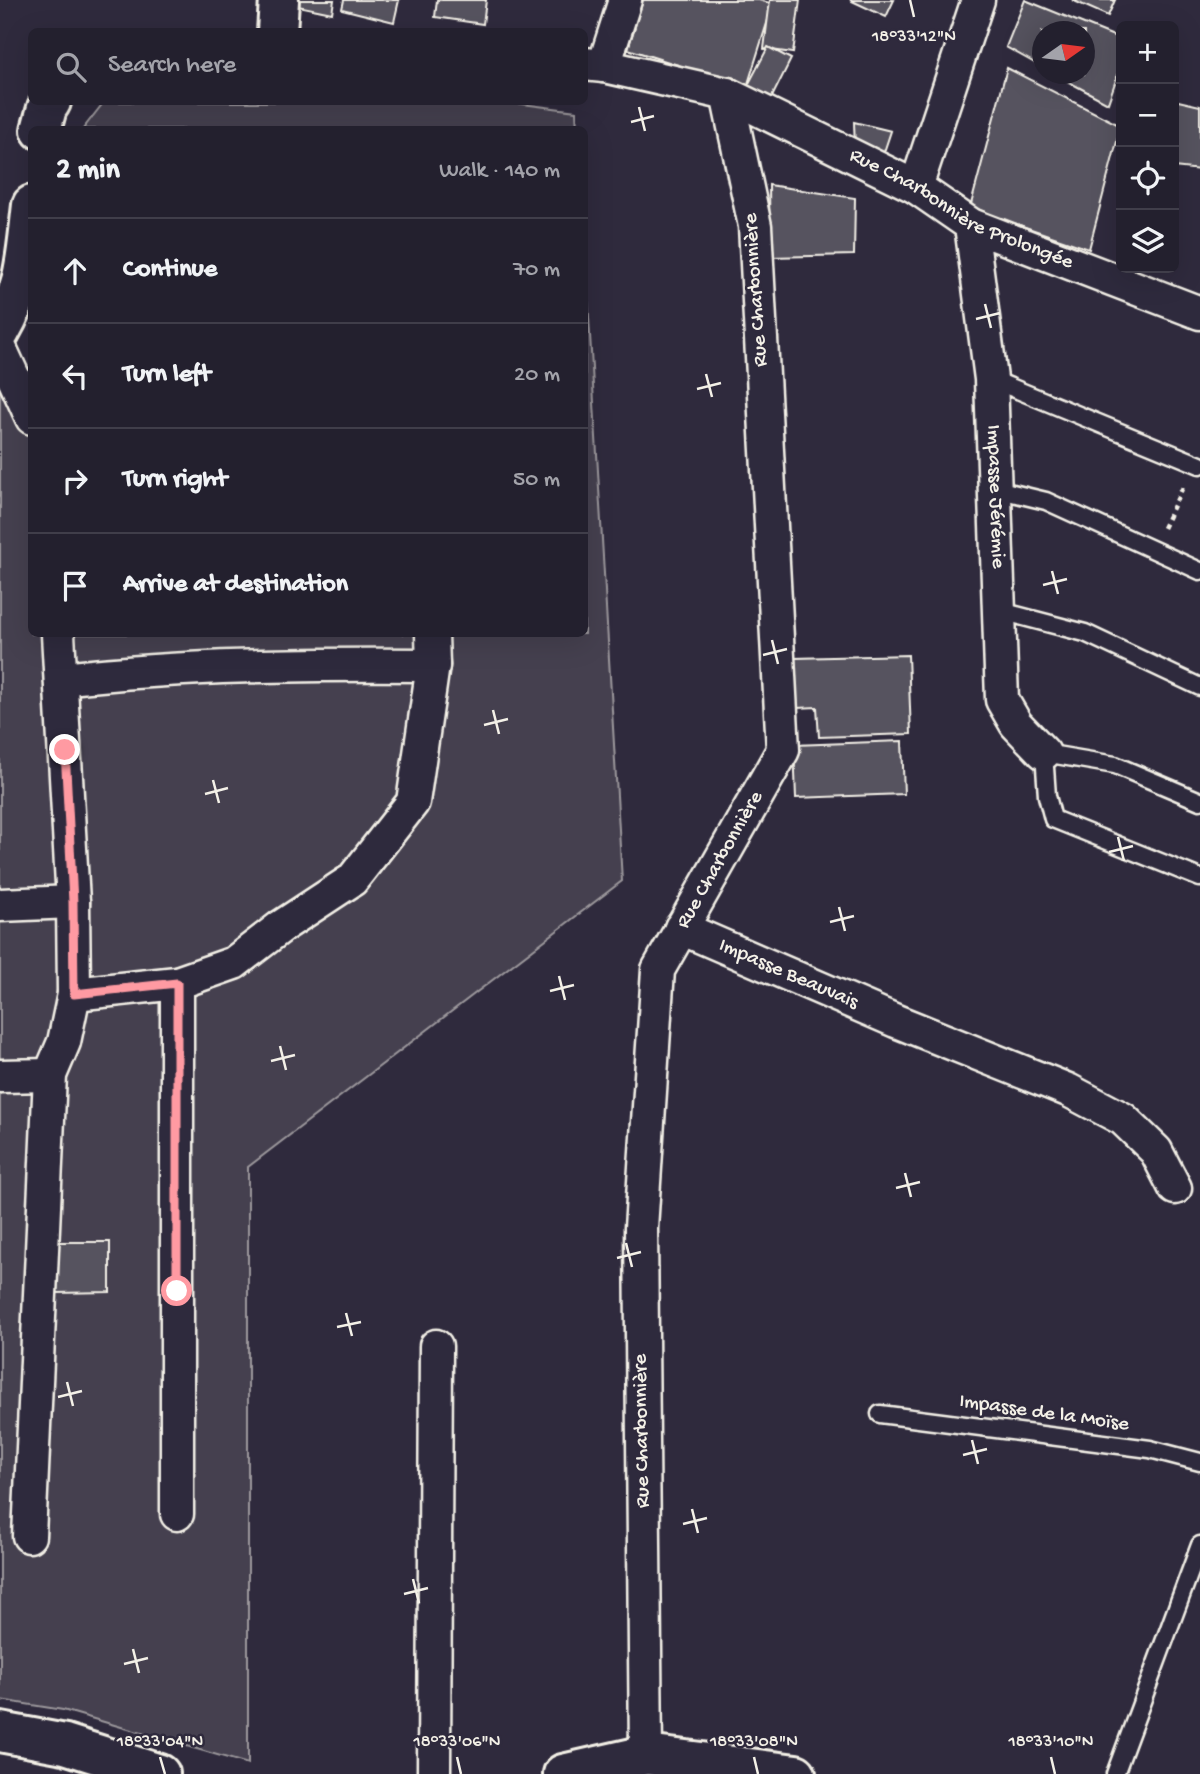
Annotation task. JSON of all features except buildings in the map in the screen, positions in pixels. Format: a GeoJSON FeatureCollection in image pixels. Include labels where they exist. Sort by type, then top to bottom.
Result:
{"type":"FeatureCollection","features":[{"type":"Feature","properties":{"kind":"street"},"geometry":{"type":"LineString","coordinates":[[277,28],[279,0]]}},
{"type":"Feature","properties":{"kind":"street"},"geometry":{"type":"LineString","coordinates":[[625,0],[594,65],[727,94]]}},
{"type":"Feature","properties":{"kind":"street"},"geometry":{"type":"LineString","coordinates":[[916,187],[978,0]]}},
{"type":"Feature","properties":{"kind":"street","name":"Rue Charbonnière Prolongée"},"geometry":{"type":"LineString","coordinates":[[727,94],[916,187],[971,225],[1200,313]]}},
{"type":"Feature","properties":{"kind":"street","name":"Rue Charbonnière"},"geometry":{"type":"LineString","coordinates":[[646,1755],[641,1228],[658,970],[783,750],[755,226],[727,94]]}},
{"type":"Feature","properties":{"kind":"street"},"geometry":{"type":"LineString","coordinates":[[42,126],[49,105]]}},
{"type":"Feature","properties":{"kind":"street","name":"Impasse Jérémie"},"geometry":{"type":"LineString","coordinates":[[971,225],[990,379],[1002,700],[1016,724],[1044,753]]}},
{"type":"Feature","properties":{"kind":"street"},"geometry":{"type":"LineString","coordinates":[[0,332],[12,312],[23,280],[28,238]]}},
{"type":"Feature","properties":{"kind":"street"},"geometry":{"type":"LineString","coordinates":[[0,348],[28,409]]}},
{"type":"Feature","properties":{"kind":"street"},"geometry":{"type":"LineString","coordinates":[[29,1536],[50,1075],[64,1042],[74,994],[73,902],[58,637]]}},
{"type":"Feature","properties":{"kind":"street"},"geometry":{"type":"LineString","coordinates":[[74,994],[177,983],[234,963],[282,926],[352,880],[413,802],[433,665],[432,637]]}},
{"type":"Feature","properties":{"kind":"street"},"geometry":{"type":"LineString","coordinates":[[62,679],[150,670],[340,664],[433,665]]}},
{"type":"Feature","properties":{"kind":"street"},"geometry":{"type":"LineString","coordinates":[[0,905],[73,902]]}},
{"type":"Feature","properties":{"kind":"street","name":"Impasse Beauvais"},"geometry":{"type":"LineString","coordinates":[[681,928],[896,1021],[1068,1090],[1123,1119],[1156,1151],[1175,1188]]}},
{"type":"Feature","properties":{"kind":"street"},"geometry":{"type":"LineString","coordinates":[[177,983],[177,1514]]}},
{"type":"Feature","properties":{"kind":"street"},"geometry":{"type":"LineString","coordinates":[[0,1076],[50,1075]]}},
{"type":"Feature","properties":{"kind":"street"},"geometry":{"type":"LineString","coordinates":[[434,1774],[436,1346]]}},
{"type":"Feature","properties":{"kind":"street"},"geometry":{"type":"LineString","coordinates":[[0,1732],[65,1744],[142,1771]]}},
{"type":"Feature","properties":{"kind":"street"},"geometry":{"type":"LineString","coordinates":[[563,1774],[646,1755],[796,1774]]}},
{"type":"Feature","properties":{"kind":"lane"},"geometry":{"type":"LineString","coordinates":[[990,379],[1197,464]]}},
{"type":"Feature","properties":{"kind":"lane"},"geometry":{"type":"LineString","coordinates":[[996,489],[1046,501],[1200,571]]}},
{"type":"Feature","properties":{"kind":"lane"},"geometry":{"type":"LineString","coordinates":[[998,610],[1085,634],[1200,687]]}},
{"type":"Feature","properties":{"kind":"lane"},"geometry":{"type":"LineString","coordinates":[[1200,800],[1115,765],[1044,753],[1047,796],[1053,819],[1200,877]]}},
{"type":"Feature","properties":{"kind":"lane","name":"Impasse de la Moïse"},"geometry":{"type":"LineString","coordinates":[[880,1414],[1150,1449],[1200,1462]]}},
{"type":"Feature","properties":{"kind":"lane"},"geometry":{"type":"LineString","coordinates":[[1115,1774],[1200,1545]]}},
{"type":"Feature","properties":{"kind":"path"},"geometry":{"type":"LineString","coordinates":[[1152,550],[1197,464]]}},
{"type":"Feature","properties":{"kind":"shaded area"},"geometry":{"type":"Polygon","coordinates":[[[102,105],[530,105],[576,111],[577,126],[85,126],[102,105]]]}},
{"type":"Feature","properties":{"kind":"shaded area"},"geometry":{"type":"Polygon","coordinates":[[[588,300],[622,881],[248,1167],[248,1764],[63,1710],[0,1700],[0,388],[28,370],[28,637],[588,637],[588,300]]]}},
{"type":"Feature","properties":{"kind":"route"},"geometry":{"type":"LineString","coordinates":[[65,750],[73,902],[74,994],[177,983],[177,1291]]}}]}
